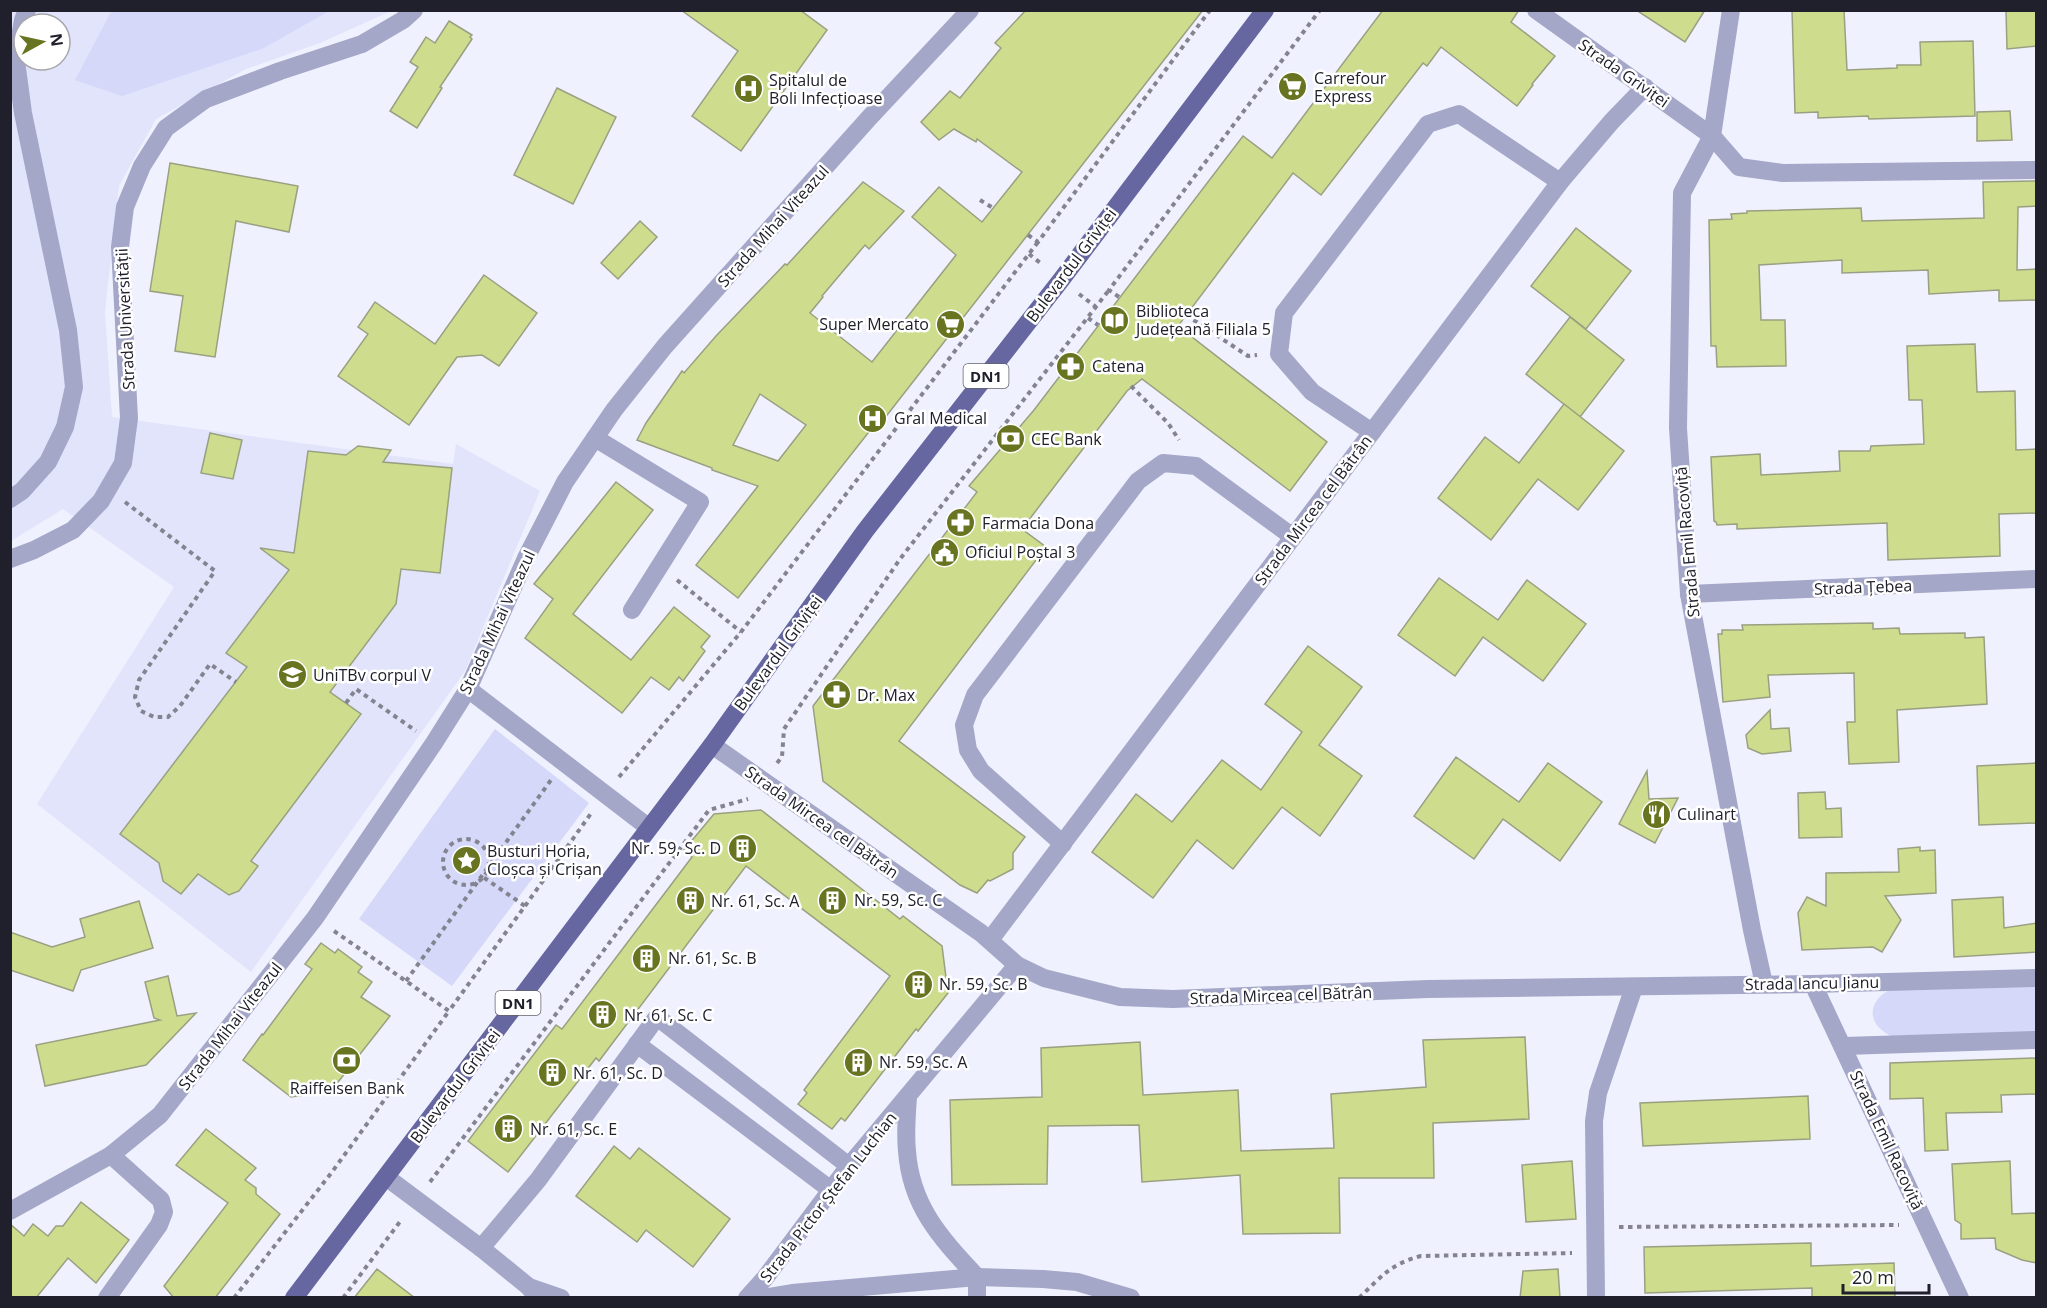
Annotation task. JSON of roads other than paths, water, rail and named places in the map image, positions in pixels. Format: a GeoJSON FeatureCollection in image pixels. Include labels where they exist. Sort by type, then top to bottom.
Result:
{"type":"FeatureCollection","features":[{"type":"Feature","properties":{"kind":"main road","name":"Bulevardul Griviței"},"geometry":{"type":"LineString","coordinates":[[294,1298],[712,745],[866,531],[1265,10]]}},
{"type":"Feature","properties":{"kind":"street"},"geometry":{"type":"LineString","coordinates":[[10,499],[22,491],[48,462],[65,427],[74,387],[68,330],[23,113],[16,61],[23,20],[27,10]]}},
{"type":"Feature","properties":{"kind":"street","name":"Strada Universității"},"geometry":{"type":"LineString","coordinates":[[10,559],[34,550],[73,530],[101,501],[123,463],[129,418],[120,247],[125,207],[142,166],[166,128],[206,99],[280,71],[362,44],[403,20],[414,10]]}},
{"type":"Feature","properties":{"kind":"street","name":"Strada Mihai Viteazul"},"geometry":{"type":"LineString","coordinates":[[10,1211],[111,1155],[160,1115],[315,918],[434,743],[468,688],[526,556],[565,482],[595,438],[665,346],[869,118],[970,10]]}},
{"type":"Feature","properties":{"kind":"street","name":"Strada Griviței"},"geometry":{"type":"LineString","coordinates":[[1536,10],[1712,136]]}},
{"type":"Feature","properties":{"kind":"street","name":"Strada Emil Racoviță"},"geometry":{"type":"LineString","coordinates":[[1731,10],[1712,136],[1682,193],[1678,428],[1689,594],[1764,984]]}},
{"type":"Feature","properties":{"kind":"street","name":"Strada Mircea cel Bătrân"},"geometry":{"type":"LineString","coordinates":[[990,940],[1560,182],[1612,121],[1645,87]]}},
{"type":"Feature","properties":{"kind":"street"},"geometry":{"type":"LineString","coordinates":[[1372,432],[1312,392],[1279,354],[1284,313],[1428,124],[1459,114],[1560,182]]}},
{"type":"Feature","properties":{"kind":"street"},"geometry":{"type":"LineString","coordinates":[[1712,136],[1739,167],[1783,173],[2037,170]]}},
{"type":"Feature","properties":{"kind":"street"},"geometry":{"type":"LineString","coordinates":[[595,438],[700,502],[632,610]]}},
{"type":"Feature","properties":{"kind":"street"},"geometry":{"type":"LineString","coordinates":[[1063,844],[981,771],[968,750],[964,725],[975,694],[1138,481],[1164,463],[1196,466],[1293,537]]}},
{"type":"Feature","properties":{"kind":"street","name":"Strada Țebea"},"geometry":{"type":"LineString","coordinates":[[1689,594],[2037,579]]}},
{"type":"Feature","properties":{"kind":"street"},"geometry":{"type":"LineString","coordinates":[[468,688],[648,827]]}},
{"type":"Feature","properties":{"kind":"street","name":"Strada Mircea cel Bătrân"},"geometry":{"type":"LineString","coordinates":[[712,745],[990,940],[1017,965],[1044,978],[1120,997],[1173,999],[1428,989],[1587,988]]}},
{"type":"Feature","properties":{"kind":"street","name":"Strada Pictor Ștefan Luchian"},"geometry":{"type":"LineString","coordinates":[[747,1298],[765,1278],[849,1166],[1017,965]]}},
{"type":"Feature","properties":{"kind":"street","name":"Strada Iancu Jianu"},"geometry":{"type":"LineString","coordinates":[[1587,988],[2037,978]]}},
{"type":"Feature","properties":{"kind":"street","name":"Strada Emil Racoviță"},"geometry":{"type":"LineString","coordinates":[[1813,984],[1960,1298]]}},
{"type":"Feature","properties":{"kind":"street"},"geometry":{"type":"LineString","coordinates":[[1596,1298],[1594,1121],[1598,1093],[1634,987]]}},
{"type":"Feature","properties":{"kind":"street"},"geometry":{"type":"LineString","coordinates":[[481,1248],[538,1180],[657,1017],[849,1166]]}},
{"type":"Feature","properties":{"kind":"street"},"geometry":{"type":"LineString","coordinates":[[1844,1046],[2037,1040]]}},
{"type":"Feature","properties":{"kind":"street"},"geometry":{"type":"LineString","coordinates":[[637,1044],[831,1190]]}},
{"type":"Feature","properties":{"kind":"street","name":"Strada Pictor Ștefan Luchian"},"geometry":{"type":"LineString","coordinates":[[908,1096],[907,1152],[913,1183],[923,1211],[943,1239],[977,1277]]}},
{"type":"Feature","properties":{"kind":"street"},"geometry":{"type":"LineString","coordinates":[[107,1298],[159,1225],[164,1212],[161,1200],[111,1155]]}},
{"type":"Feature","properties":{"kind":"street"},"geometry":{"type":"LineString","coordinates":[[386,1177],[481,1248],[533,1292],[561,1298]]}},
{"type":"Feature","properties":{"kind":"street"},"geometry":{"type":"LineString","coordinates":[[977,1277],[977,1298]]}},
{"type":"Feature","properties":{"kind":"street","name":"Strada Pictor Ștefan Luchian"},"geometry":{"type":"LineString","coordinates":[[763,1298],[792,1293],[977,1277],[1077,1282],[1131,1298]]}},
{"type":"Feature","properties":{"kind":"place","name":"Carrefour Express"},"geometry":{"type":"Point","coordinates":[1293,87]}},
{"type":"Feature","properties":{"kind":"place","name":"Spitalul de Boli Infecțioase"},"geometry":{"type":"Point","coordinates":[748,89]}},
{"type":"Feature","properties":{"kind":"place","name":"Biblioteca Județeană Filiala 5"},"geometry":{"type":"Point","coordinates":[1115,320]}},
{"type":"Feature","properties":{"kind":"place","name":"Super Mercato"},"geometry":{"type":"Point","coordinates":[950,324]}},
{"type":"Feature","properties":{"kind":"place","name":"Catena"},"geometry":{"type":"Point","coordinates":[1071,366]}},
{"type":"Feature","properties":{"kind":"place","name":"Gral Medical"},"geometry":{"type":"Point","coordinates":[873,418]}},
{"type":"Feature","properties":{"kind":"place","name":"CEC Bank"},"geometry":{"type":"Point","coordinates":[1010,439]}},
{"type":"Feature","properties":{"kind":"place","name":"Farmacia Dona"},"geometry":{"type":"Point","coordinates":[961,523]}},
{"type":"Feature","properties":{"kind":"place","name":"Oficiul Poștal 3"},"geometry":{"type":"Point","coordinates":[944,552]}},
{"type":"Feature","properties":{"kind":"place","name":"UniTBv corpul V"},"geometry":{"type":"Point","coordinates":[292,675]}},
{"type":"Feature","properties":{"kind":"place","name":"Dr. Max"},"geometry":{"type":"Point","coordinates":[836,695]}},
{"type":"Feature","properties":{"kind":"place","name":"Culinart"},"geometry":{"type":"Point","coordinates":[1656,814]}},
{"type":"Feature","properties":{"kind":"place","name":"Nr. 59, Sc. D"},"geometry":{"type":"Point","coordinates":[742,848]}},
{"type":"Feature","properties":{"kind":"place","name":"Busturi Horia, Cloșca și Crișan"},"geometry":{"type":"Point","coordinates":[466,860]}},
{"type":"Feature","properties":{"kind":"place","name":"Nr. 59, Sc. C"},"geometry":{"type":"Point","coordinates":[833,900]}},
{"type":"Feature","properties":{"kind":"place","name":"Nr. 61, Sc. A"},"geometry":{"type":"Point","coordinates":[690,901]}},
{"type":"Feature","properties":{"kind":"place","name":"Nr. 61, Sc. B"},"geometry":{"type":"Point","coordinates":[647,958]}},
{"type":"Feature","properties":{"kind":"place","name":"Nr. 59, Sc. B"},"geometry":{"type":"Point","coordinates":[918,984]}},
{"type":"Feature","properties":{"kind":"place","name":"Nr. 61, Sc. C"},"geometry":{"type":"Point","coordinates":[603,1015]}},
{"type":"Feature","properties":{"kind":"place","name":"Raiffeisen Bank"},"geometry":{"type":"Point","coordinates":[347,1060]}},
{"type":"Feature","properties":{"kind":"place","name":"Nr. 59, Sc. A"},"geometry":{"type":"Point","coordinates":[858,1062]}},
{"type":"Feature","properties":{"kind":"place","name":"Nr. 61, Sc. D"},"geometry":{"type":"Point","coordinates":[552,1073]}},
{"type":"Feature","properties":{"kind":"place","name":"Nr. 61, Sc. E"},"geometry":{"type":"Point","coordinates":[509,1129]}}]}
